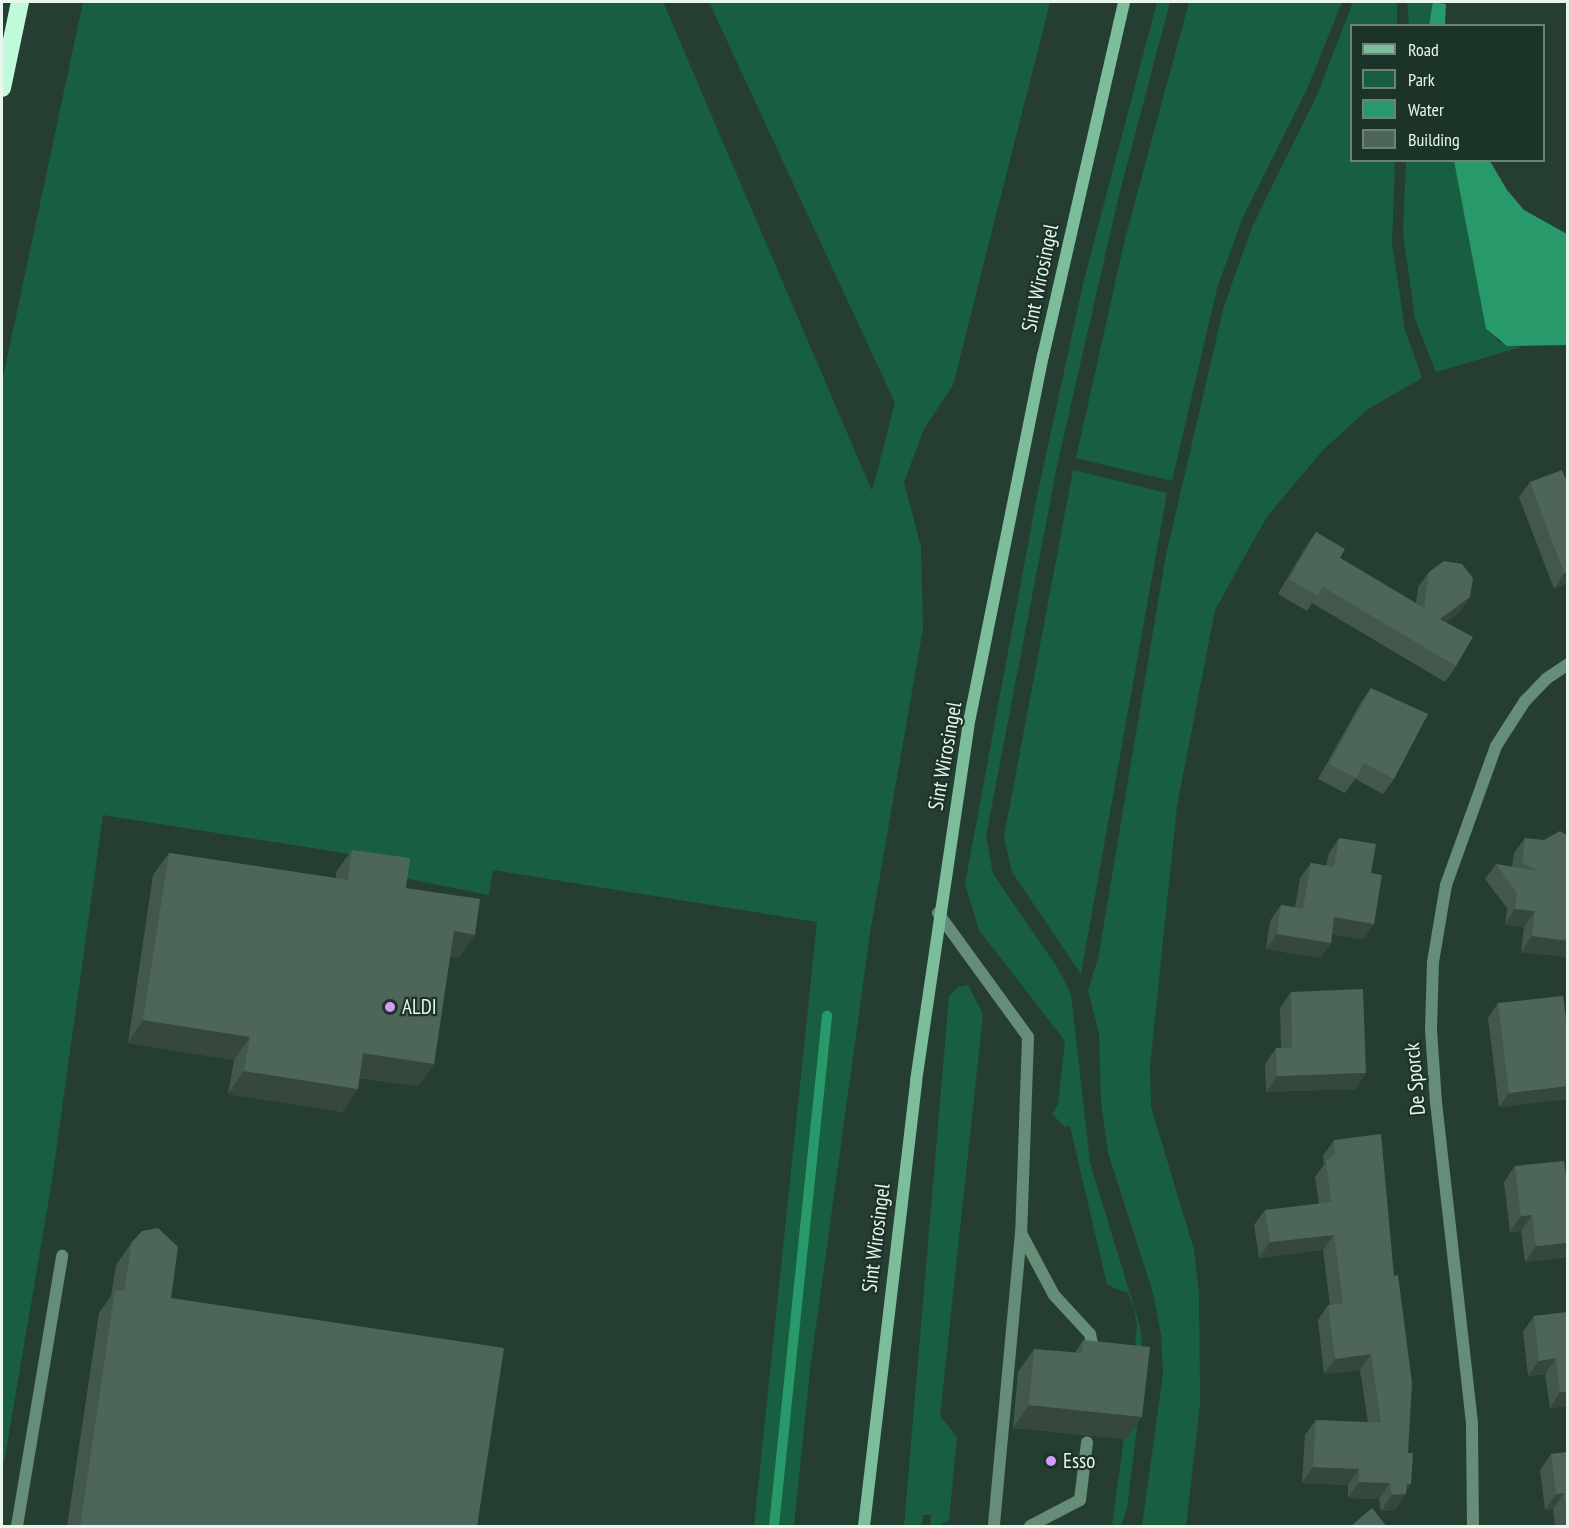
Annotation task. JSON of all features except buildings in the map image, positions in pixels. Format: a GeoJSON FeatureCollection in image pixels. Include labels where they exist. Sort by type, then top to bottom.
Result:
{"type":"FeatureCollection","features":[{"type":"Feature","properties":{"kind":"highway"},"geometry":{"type":"LineString","coordinates":[[2,88],[20,2]]}},
{"type":"Feature","properties":{"kind":"main road","name":"Sint Wirosingel"},"geometry":{"type":"LineString","coordinates":[[864,1527],[887,1308],[938,913],[968,727],[1043,356],[1124,2]]}},
{"type":"Feature","properties":{"kind":"street","name":"De Sporck"},"geometry":{"type":"LineString","coordinates":[[1473,1527],[1472,1423],[1436,1103],[1431,1029],[1433,962],[1446,885],[1496,746],[1525,701],[1546,679],[1568,664]]}},
{"type":"Feature","properties":{"kind":"street"},"geometry":{"type":"LineString","coordinates":[[938,913],[1028,1037],[1021,1233],[994,1527]]}},
{"type":"Feature","properties":{"kind":"street"},"geometry":{"type":"LineString","coordinates":[[1021,1233],[1054,1295],[1090,1334],[1095,1358]]}},
{"type":"Feature","properties":{"kind":"street"},"geometry":{"type":"LineString","coordinates":[[17,1527],[62,1256]]}},
{"type":"Feature","properties":{"kind":"street"},"geometry":{"type":"LineString","coordinates":[[1030,1527],[1080,1500],[1087,1442]]}},
{"type":"Feature","properties":{"kind":"green space"},"geometry":{"type":"Polygon","coordinates":[[[83,2],[663,2],[872,491],[895,403],[709,2],[1050,2],[953,385],[924,429],[904,482],[921,547],[923,628],[870,933],[810,1370],[794,1526],[754,1526],[817,922],[493,870],[489,895],[369,871],[369,857],[103,815],[52,1180],[2,1474],[2,382],[83,2]]]}},
{"type":"Feature","properties":{"kind":"green space"},"geometry":{"type":"Polygon","coordinates":[[[1157,2],[1170,2],[1119,195],[1058,461],[986,836],[993,874],[1057,967],[1071,994],[1090,1163],[1140,1326],[1144,1370],[1127,1508],[1121,1526],[1112,1526],[1133,1370],[1137,1325],[1134,1308],[1128,1293],[1107,1285],[1070,1126],[1065,1127],[1052,1114],[1058,1104],[1065,1041],[979,930],[965,884],[1037,496],[1084,280],[1157,2]]]}},
{"type":"Feature","properties":{"kind":"green space"},"geometry":{"type":"Polygon","coordinates":[[[1189,2],[1342,2],[1307,89],[1242,219],[1217,288],[1172,481],[1076,458],[1125,239],[1189,2]]]}},
{"type":"Feature","properties":{"kind":"green space"},"geometry":{"type":"Polygon","coordinates":[[[1353,2],[1397,2],[1397,24],[1350,24],[1350,162],[1395,162],[1392,243],[1405,330],[1422,378],[1368,409],[1323,450],[1266,518],[1215,610],[1177,806],[1150,1066],[1151,1107],[1194,1250],[1199,1293],[1200,1404],[1186,1526],[1142,1526],[1163,1374],[1161,1334],[1153,1293],[1108,1153],[1101,1101],[1099,1033],[1088,990],[1098,959],[1166,555],[1224,306],[1252,227],[1318,93],[1353,2]]]}},
{"type":"Feature","properties":{"kind":"green space"},"geometry":{"type":"Polygon","coordinates":[[[1407,2],[1434,2],[1429,24],[1409,24],[1407,2]]]}},
{"type":"Feature","properties":{"kind":"green space"},"geometry":{"type":"Polygon","coordinates":[[[1406,162],[1454,162],[1486,329],[1499,342],[1521,347],[1436,372],[1415,319],[1403,233],[1406,162]]]}},
{"type":"Feature","properties":{"kind":"green space"},"geometry":{"type":"Polygon","coordinates":[[[1073,470],[1167,493],[1081,974],[1012,872],[1004,837],[1073,470]]]}},
{"type":"Feature","properties":{"kind":"green space"},"geometry":{"type":"Polygon","coordinates":[[[968,985],[983,1014],[940,1416],[957,1437],[949,1520],[939,1526],[930,1526],[931,1515],[923,1515],[922,1526],[904,1526],[949,996],[958,987],[968,985]]]}},
{"type":"Feature","properties":{"kind":"water"},"geometry":{"type":"Polygon","coordinates":[[[1433,2],[1446,4],[1445,24],[1429,24],[1433,2]]]}},
{"type":"Feature","properties":{"kind":"water"},"geometry":{"type":"Polygon","coordinates":[[[1454,162],[1491,162],[1507,190],[1524,210],[1567,234],[1567,345],[1507,346],[1486,329],[1454,162]]]}},
{"type":"Feature","properties":{"kind":"waterway"},"geometry":{"type":"LineString","coordinates":[[774,1526],[827,1016]]}},
{"type":"Feature","properties":{"kind":"place","name":"ALDI"},"geometry":{"type":"Point","coordinates":[390,1007]}},
{"type":"Feature","properties":{"kind":"place","name":"Esso"},"geometry":{"type":"Point","coordinates":[1051,1461]}}]}
